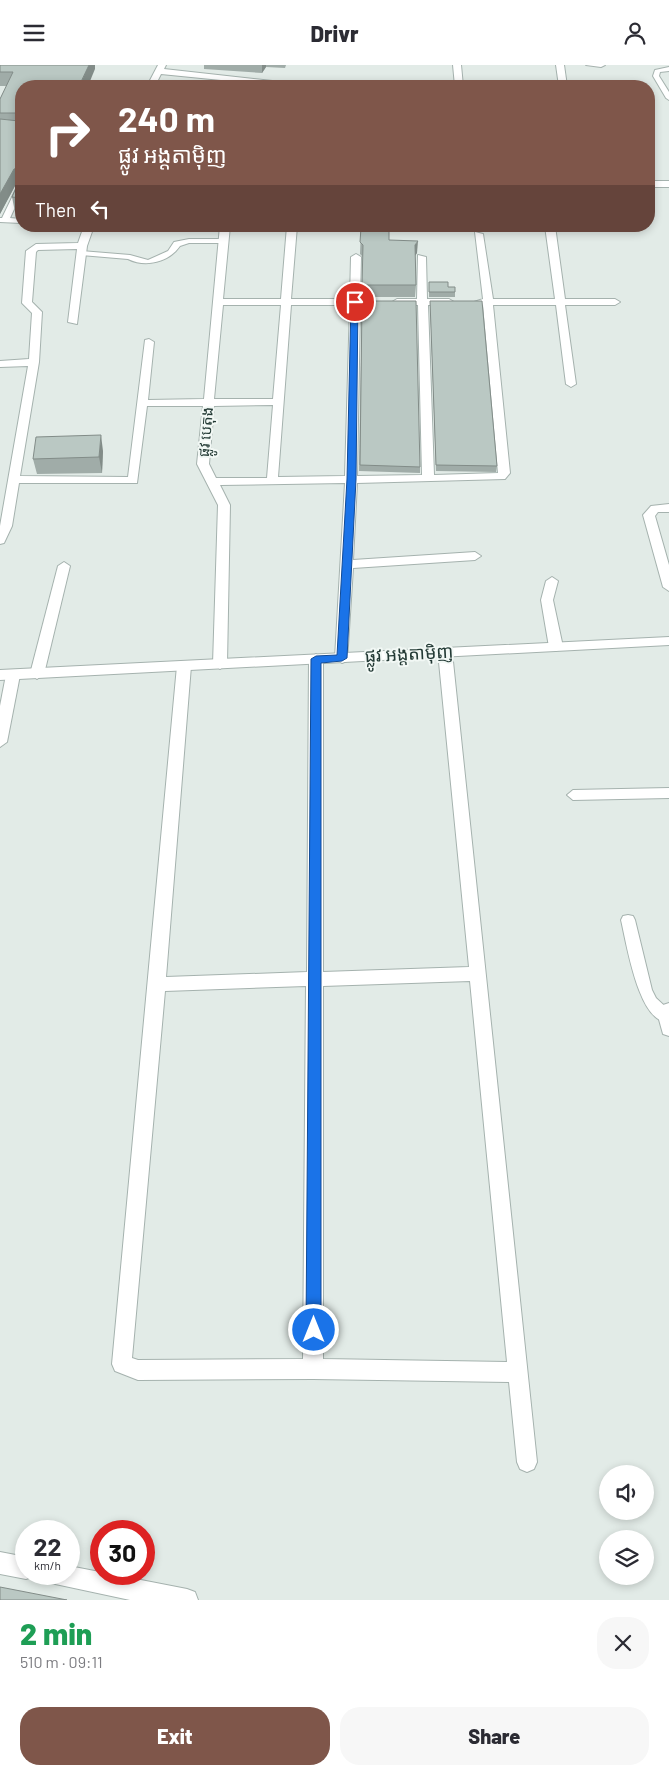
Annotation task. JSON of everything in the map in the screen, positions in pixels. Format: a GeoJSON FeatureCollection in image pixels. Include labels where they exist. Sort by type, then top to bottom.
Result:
{"type":"FeatureCollection","features":[{"type":"Feature","properties":{"kind":"street"},"geometry":{"type":"LineString","coordinates":[[457,65],[458,80]]}},
{"type":"Feature","properties":{"kind":"street"},"geometry":{"type":"LineString","coordinates":[[560,65],[562,80]]}},
{"type":"Feature","properties":{"kind":"street"},"geometry":{"type":"LineString","coordinates":[[590,65],[601,65]]}},
{"type":"Feature","properties":{"kind":"street"},"geometry":{"type":"LineString","coordinates":[[154,80],[160,68],[235,80]]}},
{"type":"Feature","properties":{"kind":"street"},"geometry":{"type":"LineString","coordinates":[[655,184],[669,184]]}},
{"type":"Feature","properties":{"kind":"street"},"geometry":{"type":"LineString","coordinates":[[73,322],[82,249],[87,232]]}},
{"type":"Feature","properties":{"kind":"street","name":"ផ្លូវ បេតុង"},"geometry":{"type":"LineString","coordinates":[[220,664],[224,505],[203,464],[224,232]]}},
{"type":"Feature","properties":{"kind":"street"},"geometry":{"type":"LineString","coordinates":[[272,482],[292,232]]}},
{"type":"Feature","properties":{"kind":"street"},"geometry":{"type":"LineString","coordinates":[[551,232],[571,384]]}},
{"type":"Feature","properties":{"kind":"street"},"geometry":{"type":"LineString","coordinates":[[212,482],[501,477],[504,473],[488,302],[478,234]]}},
{"type":"Feature","properties":{"kind":"street"},"geometry":{"type":"LineString","coordinates":[[0,540],[14,479],[34,362],[37,312],[27,303],[31,251],[36,247],[82,249]]}},
{"type":"Feature","properties":{"kind":"street"},"geometry":{"type":"LineString","coordinates":[[342,658],[351,479],[356,257]]}},
{"type":"Feature","properties":{"kind":"street"},"geometry":{"type":"LineString","coordinates":[[420,257],[428,478]]}},
{"type":"Feature","properties":{"kind":"street"},"geometry":{"type":"LineString","coordinates":[[218,301],[616,303]]}},
{"type":"Feature","properties":{"kind":"street"},"geometry":{"type":"LineString","coordinates":[[14,479],[133,481],[149,342]]}},
{"type":"Feature","properties":{"kind":"street"},"geometry":{"type":"LineString","coordinates":[[0,364],[34,362]]}},
{"type":"Feature","properties":{"kind":"street"},"geometry":{"type":"LineString","coordinates":[[142,403],[278,402]]}},
{"type":"Feature","properties":{"kind":"street"},"geometry":{"type":"LineString","coordinates":[[669,508],[655,509],[649,515],[669,587]]}},
{"type":"Feature","properties":{"kind":"street"},"geometry":{"type":"LineString","coordinates":[[347,564],[475,556]]}},
{"type":"Feature","properties":{"kind":"street"},"geometry":{"type":"LineString","coordinates":[[37,674],[64,566]]}},
{"type":"Feature","properties":{"kind":"street"},"geometry":{"type":"LineString","coordinates":[[552,581],[547,599],[556,647]]}},
{"type":"Feature","properties":{"kind":"street","name":"ផ្លូវ អង្តតាម៉ិញ"},"geometry":{"type":"LineString","coordinates":[[7,675],[669,641]]}},
{"type":"Feature","properties":{"kind":"street"},"geometry":{"type":"LineString","coordinates":[[444,653],[527,1462]]}},
{"type":"Feature","properties":{"kind":"street"},"geometry":{"type":"LineString","coordinates":[[313,1369],[316,659]]}},
{"type":"Feature","properties":{"kind":"street"},"geometry":{"type":"LineString","coordinates":[[184,666],[157,984],[122,1345],[122,1364],[138,1370],[313,1369],[517,1372]]}},
{"type":"Feature","properties":{"kind":"street"},"geometry":{"type":"LineString","coordinates":[[0,743],[7,675]]}},
{"type":"Feature","properties":{"kind":"street"},"geometry":{"type":"LineString","coordinates":[[157,984],[478,974]]}},
{"type":"Feature","properties":{"kind":"street"},"geometry":{"type":"LineString","coordinates":[[0,1563],[15,1566]]}},
{"type":"Feature","properties":{"kind":"street"},"geometry":{"type":"LineString","coordinates":[[80,1579],[187,1600]]}},
{"type":"Feature","properties":{"kind":"lane"},"geometry":{"type":"LineString","coordinates":[[669,69],[657,71],[656,76],[669,98]]}},
{"type":"Feature","properties":{"kind":"lane"},"geometry":{"type":"LineString","coordinates":[[3,220],[15,198]]}},
{"type":"Feature","properties":{"kind":"lane"},"geometry":{"type":"LineString","coordinates":[[82,249],[149,262],[171,253],[177,244],[189,241],[223,241]]}},
{"type":"Feature","properties":{"kind":"lane"},"geometry":{"type":"LineString","coordinates":[[572,795],[669,793]]}},
{"type":"Feature","properties":{"kind":"lane"},"geometry":{"type":"LineString","coordinates":[[628,920],[646,991],[651,1002],[668,1018]]}},
{"type":"Feature","properties":{"kind":"building"},"geometry":{"type":"Polygon","coordinates":[[[0,65],[89,65],[82,80],[15,80],[15,113],[0,113],[0,99],[13,72],[0,72],[0,65]]]}},
{"type":"Feature","properties":{"kind":"building"},"geometry":{"type":"Polygon","coordinates":[[[0,119],[15,121],[15,169],[0,194],[0,119]]]}},
{"type":"Feature","properties":{"kind":"building"},"geometry":{"type":"Polygon","coordinates":[[[361,232],[389,232],[389,240],[418,241],[415,245],[416,285],[362,285],[363,245],[360,242],[361,232]]]}},
{"type":"Feature","properties":{"kind":"building"},"geometry":{"type":"Polygon","coordinates":[[[429,282],[448,282],[448,287],[455,287],[455,292],[429,292],[429,282]]]}},
{"type":"Feature","properties":{"kind":"building"},"geometry":{"type":"Polygon","coordinates":[[[362,301],[416,301],[420,467],[360,465],[362,301]]]}},
{"type":"Feature","properties":{"kind":"building"},"geometry":{"type":"Polygon","coordinates":[[[430,301],[482,301],[497,466],[436,465],[430,301]]]}},
{"type":"Feature","properties":{"kind":"building"},"geometry":{"type":"Polygon","coordinates":[[[101,435],[99,457],[33,459],[36,437],[101,435]]]}},
{"type":"Feature","properties":{"kind":"building"},"geometry":{"type":"Polygon","coordinates":[[[0,1587],[67,1600],[0,1600],[0,1587]]]}},
{"type":"Feature","properties":{"kind":"route"},"geometry":{"type":"LineString","coordinates":[[314,1330],[316,659],[342,658],[351,479],[355,302]]}}]}
